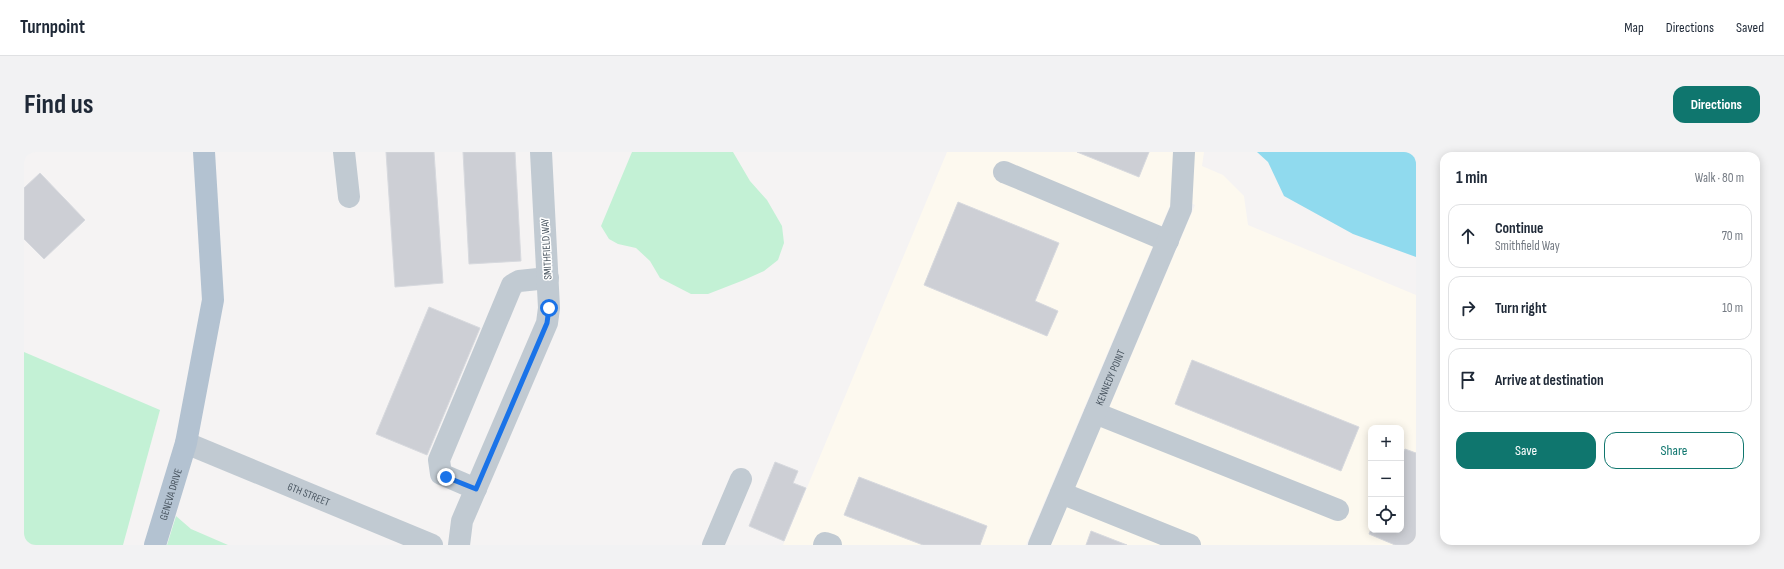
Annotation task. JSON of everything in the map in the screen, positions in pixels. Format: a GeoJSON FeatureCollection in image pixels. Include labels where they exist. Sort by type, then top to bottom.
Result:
{"type":"FeatureCollection","features":[{"type":"Feature","properties":{"kind":"main road","name":"GENEVA DRIVE"},"geometry":{"type":"LineString","coordinates":[[155,545],[186,443],[213,300],[204,152]]}},
{"type":"Feature","properties":{"kind":"street"},"geometry":{"type":"LineString","coordinates":[[344,152],[349,197]]}},
{"type":"Feature","properties":{"kind":"street","name":"SMITHFIELD WAY"},"geometry":{"type":"LineString","coordinates":[[459,545],[462,521],[547,323],[549,308],[548,278],[540,152]]}},
{"type":"Feature","properties":{"kind":"street","name":"KENNEDY POINT"},"geometry":{"type":"LineString","coordinates":[[1039,545],[1181,209],[1184,152]]}},
{"type":"Feature","properties":{"kind":"street"},"geometry":{"type":"LineString","coordinates":[[1004,172],[1168,240]]}},
{"type":"Feature","properties":{"kind":"street"},"geometry":{"type":"LineString","coordinates":[[476,489],[441,474],[439,460],[512,285],[519,281],[548,278]]}},
{"type":"Feature","properties":{"kind":"street"},"geometry":{"type":"LineString","coordinates":[[1095,413],[1338,510]]}},
{"type":"Feature","properties":{"kind":"street","name":"6TH STREET"},"geometry":{"type":"LineString","coordinates":[[186,443],[432,545]]}},
{"type":"Feature","properties":{"kind":"street"},"geometry":{"type":"LineString","coordinates":[[713,545],[741,479]]}},
{"type":"Feature","properties":{"kind":"street"},"geometry":{"type":"LineString","coordinates":[[1061,493],[1190,545]]}},
{"type":"Feature","properties":{"kind":"street"},"geometry":{"type":"LineString","coordinates":[[824,545],[825,543],[831,545]]}},
{"type":"Feature","properties":{"kind":"shaded area"},"geometry":{"type":"Polygon","coordinates":[[[947,152],[1204,152],[1202,166],[1223,175],[1244,196],[1248,225],[1416,295],[1416,545],[1051,545],[1195,205],[1174,196],[1026,545],[783,545],[947,152]]]}},
{"type":"Feature","properties":{"kind":"green space"},"geometry":{"type":"Polygon","coordinates":[[[632,152],[733,152],[750,181],[767,200],[782,226],[784,243],[778,260],[764,271],[708,294],[691,294],[660,278],[650,261],[636,248],[618,244],[609,239],[601,226],[632,152]]]}},
{"type":"Feature","properties":{"kind":"green space"},"geometry":{"type":"Polygon","coordinates":[[[24,352],[160,410],[123,545],[24,545],[24,352]]]}},
{"type":"Feature","properties":{"kind":"green space"},"geometry":{"type":"Polygon","coordinates":[[[176,516],[191,529],[228,545],[167,545],[176,516]]]}},
{"type":"Feature","properties":{"kind":"water"},"geometry":{"type":"Polygon","coordinates":[[[1257,152],[1416,152],[1416,257],[1353,234],[1284,196],[1268,162],[1257,152]]]}},
{"type":"Feature","properties":{"kind":"building"},"geometry":{"type":"Polygon","coordinates":[[[386,152],[434,152],[443,283],[395,287],[386,152]]]}},
{"type":"Feature","properties":{"kind":"building"},"geometry":{"type":"Polygon","coordinates":[[[463,152],[515,152],[521,261],[469,264],[463,152]]]}},
{"type":"Feature","properties":{"kind":"building"},"geometry":{"type":"Polygon","coordinates":[[[1077,152],[1149,152],[1139,177],[1077,152]]]}},
{"type":"Feature","properties":{"kind":"building"},"geometry":{"type":"Polygon","coordinates":[[[40,173],[85,220],[44,259],[24,239],[24,188],[40,173]]]}},
{"type":"Feature","properties":{"kind":"building"},"geometry":{"type":"Polygon","coordinates":[[[958,202],[1059,243],[1035,301],[1058,311],[1047,336],[924,285],[958,202]]]}},
{"type":"Feature","properties":{"kind":"building"},"geometry":{"type":"Polygon","coordinates":[[[429,307],[480,328],[427,455],[376,434],[429,307]]]}},
{"type":"Feature","properties":{"kind":"building"},"geometry":{"type":"Polygon","coordinates":[[[1192,360],[1359,427],[1341,471],[1175,404],[1192,360]]]}},
{"type":"Feature","properties":{"kind":"building"},"geometry":{"type":"Polygon","coordinates":[[[1405,449],[1416,453],[1416,545],[1395,545],[1369,534],[1404,533],[1405,449]]]}},
{"type":"Feature","properties":{"kind":"building"},"geometry":{"type":"Polygon","coordinates":[[[775,462],[798,471],[793,483],[806,488],[784,541],[749,526],[775,462]]]}},
{"type":"Feature","properties":{"kind":"building"},"geometry":{"type":"Polygon","coordinates":[[[859,477],[987,526],[980,545],[923,545],[844,515],[859,477]]]}},
{"type":"Feature","properties":{"kind":"building"},"geometry":{"type":"Polygon","coordinates":[[[1091,531],[1127,545],[1086,545],[1091,531]]]}},
{"type":"Feature","properties":{"kind":"route"},"geometry":{"type":"LineString","coordinates":[[446,477],[476,489],[547,323],[549,308]]}}]}
